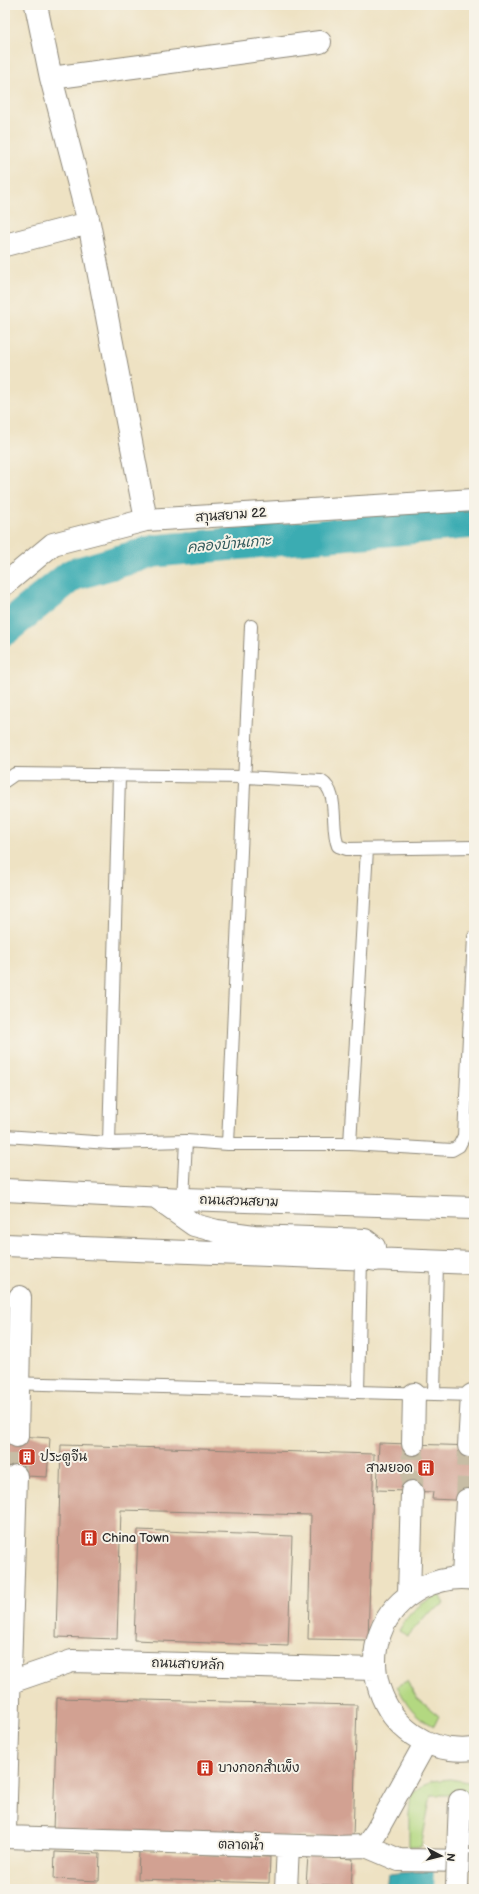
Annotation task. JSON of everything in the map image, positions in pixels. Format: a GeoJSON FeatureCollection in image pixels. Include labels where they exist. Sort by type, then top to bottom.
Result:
{"type":"FeatureCollection","features":[{"type":"Feature","properties":{"kind":"street"},"geometry":{"type":"LineString","coordinates":[[36,5],[51,78],[89,223],[146,520]]}},
{"type":"Feature","properties":{"kind":"street"},"geometry":{"type":"LineString","coordinates":[[51,78],[320,42]]}},
{"type":"Feature","properties":{"kind":"street"},"geometry":{"type":"LineString","coordinates":[[5,245],[89,223]]}},
{"type":"Feature","properties":{"kind":"street","name":"สาุนสยาม 22"},"geometry":{"type":"LineString","coordinates":[[5,584],[53,544],[146,520],[474,500]]}},
{"type":"Feature","properties":{"kind":"street","name":"ถนนสวนสยาม"},"geometry":{"type":"LineString","coordinates":[[5,1190],[156,1198],[474,1208]]}},
{"type":"Feature","properties":{"kind":"street"},"geometry":{"type":"LineString","coordinates":[[156,1198],[194,1225],[217,1231],[254,1236],[365,1240],[374,1247],[368,1259]]}},
{"type":"Feature","properties":{"kind":"street"},"geometry":{"type":"LineString","coordinates":[[5,1245],[474,1263]]}},
{"type":"Feature","properties":{"kind":"street"},"geometry":{"type":"LineString","coordinates":[[17,1436],[12,1383],[20,1297]]}},
{"type":"Feature","properties":{"kind":"street"},"geometry":{"type":"LineString","coordinates":[[413,1444],[424,1394]]}},
{"type":"Feature","properties":{"kind":"street"},"geometry":{"type":"LineString","coordinates":[[469,1446],[473,1395]]}},
{"type":"Feature","properties":{"kind":"street"},"geometry":{"type":"LineString","coordinates":[[5,1830],[7,1683],[16,1476]]}},
{"type":"Feature","properties":{"kind":"street"},"geometry":{"type":"LineString","coordinates":[[409,1594],[412,1492]]}},
{"type":"Feature","properties":{"kind":"street"},"geometry":{"type":"LineString","coordinates":[[467,1500],[468,1578],[434,1581],[409,1594],[390,1615],[378,1641],[375,1669],[381,1697],[396,1721],[418,1739],[444,1749],[474,1749]]}},
{"type":"Feature","properties":{"kind":"street","name":"ถนนสายหลัก"},"geometry":{"type":"LineString","coordinates":[[7,1683],[72,1661],[375,1669]]}},
{"type":"Feature","properties":{"kind":"street"},"geometry":{"type":"LineString","coordinates":[[366,1846],[376,1832],[426,1742]]}},
{"type":"Feature","properties":{"kind":"street"},"geometry":{"type":"LineString","coordinates":[[457,1889],[466,1857],[460,1801]]}},
{"type":"Feature","properties":{"kind":"street","name":"ตลาดน้ำ"},"geometry":{"type":"LineString","coordinates":[[5,1837],[288,1855],[366,1846],[400,1860],[466,1857]]}},
{"type":"Feature","properties":{"kind":"street"},"geometry":{"type":"LineString","coordinates":[[286,1889],[288,1855]]}},
{"type":"Feature","properties":{"kind":"lane"},"geometry":{"type":"LineString","coordinates":[[228,1144],[251,626]]}},
{"type":"Feature","properties":{"kind":"lane"},"geometry":{"type":"LineString","coordinates":[[5,781],[15,774],[245,777],[321,781],[327,784],[332,793],[334,837],[338,846],[347,849],[474,847]]}},
{"type":"Feature","properties":{"kind":"lane"},"geometry":{"type":"LineString","coordinates":[[109,1143],[120,776]]}},
{"type":"Feature","properties":{"kind":"lane"},"geometry":{"type":"LineString","coordinates":[[350,1144],[367,849]]}},
{"type":"Feature","properties":{"kind":"lane"},"geometry":{"type":"LineString","coordinates":[[5,1136],[109,1143],[186,1142],[228,1144],[350,1144],[452,1150],[459,1146],[464,1136],[474,937]]}},
{"type":"Feature","properties":{"kind":"lane"},"geometry":{"type":"LineString","coordinates":[[183,1199],[186,1142]]}},
{"type":"Feature","properties":{"kind":"lane"},"geometry":{"type":"LineString","coordinates":[[358,1392],[368,1259]]}},
{"type":"Feature","properties":{"kind":"lane"},"geometry":{"type":"LineString","coordinates":[[424,1394],[437,1262]]}},
{"type":"Feature","properties":{"kind":"lane"},"geometry":{"type":"LineString","coordinates":[[12,1383],[473,1395]]}},
{"type":"Feature","properties":{"kind":"green space"},"geometry":{"type":"Polygon","coordinates":[[[439,1594],[444,1604],[427,1614],[408,1636],[399,1631],[411,1613],[426,1601],[439,1594]]]}},
{"type":"Feature","properties":{"kind":"green space"},"geometry":{"type":"Polygon","coordinates":[[[407,1681],[417,1698],[439,1716],[434,1726],[412,1710],[397,1686],[407,1681]]]}},
{"type":"Feature","properties":{"kind":"green space"},"geometry":{"type":"Polygon","coordinates":[[[450,1779],[474,1783],[474,1795],[431,1795],[421,1847],[409,1847],[409,1814],[411,1794],[431,1781],[450,1779]]]}},
{"type":"Feature","properties":{"kind":"water"},"geometry":{"type":"Polygon","coordinates":[[[434,1870],[474,1889],[386,1889],[388,1874],[434,1870]]]}},
{"type":"Feature","properties":{"kind":"pier"},"geometry":{"type":"Polygon","coordinates":[[[474,1853],[474,1889],[433,1889],[434,1870],[474,1853]]]}},
{"type":"Feature","properties":{"kind":"building","name":"ประตูจีน"},"geometry":{"type":"Polygon","coordinates":[[[5,1435],[50,1438],[47,1477],[5,1475],[5,1435]]]}},
{"type":"Feature","properties":{"kind":"building","name":"สามยอด"},"geometry":{"type":"Polygon","coordinates":[[[379,1443],[474,1446],[474,1501],[432,1499],[433,1492],[377,1490],[379,1443]]]}},
{"type":"Feature","properties":{"kind":"building","name":"China Town"},"geometry":{"type":"Polygon","coordinates":[[[61,1445],[374,1454],[368,1640],[308,1639],[311,1515],[121,1510],[117,1639],[56,1637],[61,1445]]]}},
{"type":"Feature","properties":{"kind":"building","name":"China Town"},"geometry":{"type":"Polygon","coordinates":[[[138,1530],[292,1536],[288,1646],[134,1640],[138,1530]]]}},
{"type":"Feature","properties":{"kind":"building","name":"บางกอกสำเพ็ง"},"geometry":{"type":"Polygon","coordinates":[[[57,1698],[357,1705],[353,1838],[53,1831],[57,1698]]]}},
{"type":"Feature","properties":{"kind":"building"},"geometry":{"type":"Polygon","coordinates":[[[55,1852],[100,1854],[99,1881],[54,1879],[55,1852]]]}},
{"type":"Feature","properties":{"kind":"building"},"geometry":{"type":"Polygon","coordinates":[[[139,1852],[270,1857],[269,1883],[138,1879],[139,1852]]]}},
{"type":"Feature","properties":{"kind":"building"},"geometry":{"type":"Polygon","coordinates":[[[308,1856],[353,1859],[351,1886],[306,1884],[308,1856]]]}},
{"type":"Feature","properties":{"kind":"waterway","name":"คลองบ้านเกาะ"},"geometry":{"type":"LineString","coordinates":[[5,629],[72,575],[155,551],[474,522]]}},
{"type":"Feature","properties":{"kind":"tunnel"},"geometry":{"type":"LineString","coordinates":[[16,1476],[17,1436]]}},
{"type":"Feature","properties":{"kind":"tunnel"},"geometry":{"type":"LineString","coordinates":[[412,1492],[413,1444]]}},
{"type":"Feature","properties":{"kind":"tunnel"},"geometry":{"type":"LineString","coordinates":[[467,1500],[469,1446]]}},
{"type":"Feature","properties":{"kind":"place","name":"ประตูจีน"},"geometry":{"type":"Point","coordinates":[27,1457]}},
{"type":"Feature","properties":{"kind":"place","name":"สามยอด"},"geometry":{"type":"Point","coordinates":[426,1468]}},
{"type":"Feature","properties":{"kind":"place","name":"China Town"},"geometry":{"type":"Point","coordinates":[89,1538]}},
{"type":"Feature","properties":{"kind":"place","name":"บางกอกสำเพ็ง"},"geometry":{"type":"Point","coordinates":[205,1768]}}]}
